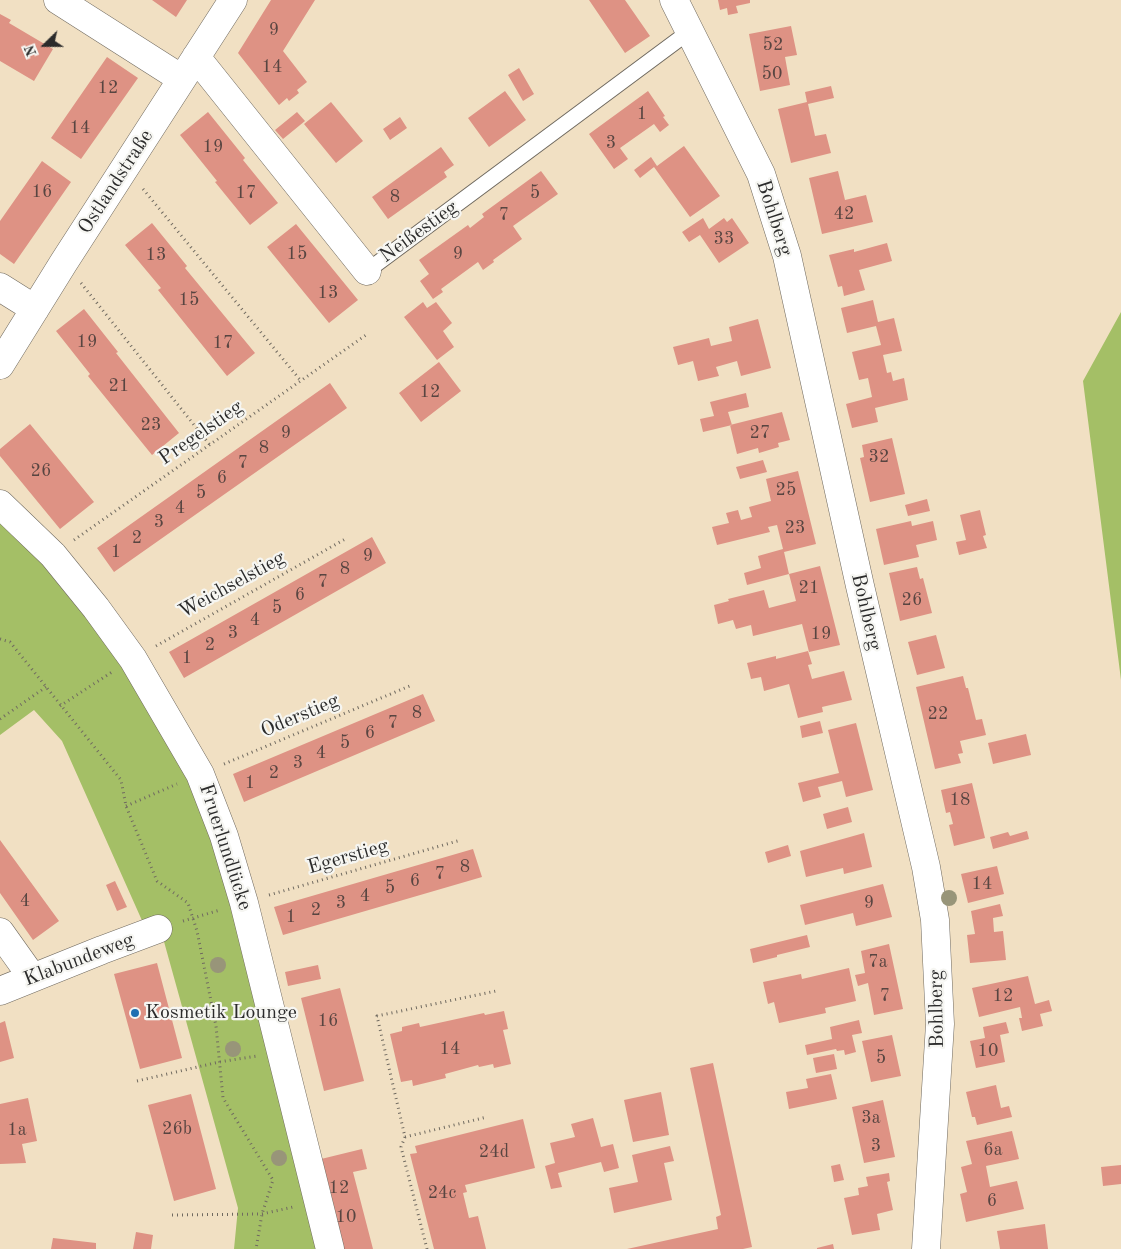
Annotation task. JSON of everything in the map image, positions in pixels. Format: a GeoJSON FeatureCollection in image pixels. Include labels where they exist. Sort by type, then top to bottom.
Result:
{"type":"FeatureCollection","features":[{"type":"Feature","properties":{"kind":"street","name":"Neißestieg"},"geometry":{"type":"LineString","coordinates":[[58,0],[189,68],[367,271]]}},
{"type":"Feature","properties":{"kind":"street","name":"Ostlandstraße"},"geometry":{"type":"LineString","coordinates":[[0,365],[233,0]]}},
{"type":"Feature","properties":{"kind":"street","name":"Bohlberg"},"geometry":{"type":"LineString","coordinates":[[674,0],[760,174],[787,256],[860,586],[926,867],[935,920],[940,1024],[926,1249]]}},
{"type":"Feature","properties":{"kind":"street"},"geometry":{"type":"LineString","coordinates":[[0,287],[35,309]]}},
{"type":"Feature","properties":{"kind":"street","name":"Fruerlundlücke"},"geometry":{"type":"LineString","coordinates":[[0,504],[53,555],[96,608],[133,659],[200,774],[224,836],[244,903],[330,1249]]}},
{"type":"Feature","properties":{"kind":"street","name":"Klabundeweg"},"geometry":{"type":"LineString","coordinates":[[0,991],[158,929]]}},
{"type":"Feature","properties":{"kind":"street"},"geometry":{"type":"LineString","coordinates":[[0,932],[32,977]]}},
{"type":"Feature","properties":{"kind":"lane","name":"Neißestieg"},"geometry":{"type":"LineString","coordinates":[[367,271],[690,31]]}},
{"type":"Feature","properties":{"kind":"path"},"geometry":{"type":"LineString","coordinates":[[125,168],[301,381]]}},
{"type":"Feature","properties":{"kind":"path"},"geometry":{"type":"LineString","coordinates":[[64,262],[210,445]]}},
{"type":"Feature","properties":{"kind":"path","name":"Pregelstieg"},"geometry":{"type":"LineString","coordinates":[[53,555],[366,336]]}},
{"type":"Feature","properties":{"kind":"path","name":"Weichselstieg"},"geometry":{"type":"LineString","coordinates":[[60,706],[133,659],[347,538]]}},
{"type":"Feature","properties":{"kind":"path","name":"Oderstieg"},"geometry":{"type":"LineString","coordinates":[[126,806],[412,685]]}},
{"type":"Feature","properties":{"kind":"path"},"geometry":{"type":"LineString","coordinates":[[0,720],[46,688]]}},
{"type":"Feature","properties":{"kind":"path","name":"Egerstieg"},"geometry":{"type":"LineString","coordinates":[[158,929],[461,840]]}},
{"type":"Feature","properties":{"kind":"path"},"geometry":{"type":"LineString","coordinates":[[427,1249],[402,1147],[405,1137],[377,1016],[496,991]]}},
{"type":"Feature","properties":{"kind":"path"},"geometry":{"type":"LineString","coordinates":[[137,1080],[220,1062],[282,1052]]}},
{"type":"Feature","properties":{"kind":"path"},"geometry":{"type":"LineString","coordinates":[[405,1137],[487,1117]]}},
{"type":"Feature","properties":{"kind":"path"},"geometry":{"type":"LineString","coordinates":[[172,1215],[262,1214],[318,1202]]}},
{"type":"Feature","properties":{"kind":"green space"},"geometry":{"type":"Polygon","coordinates":[[[1121,312],[1121,680],[1083,381],[1121,312]]]}},
{"type":"Feature","properties":{"kind":"green space"},"geometry":{"type":"Polygon","coordinates":[[[0,516],[86,611],[137,683],[191,775],[234,892],[323,1249],[234,1249],[238,1208],[158,920],[144,925],[62,741],[34,710],[0,735],[0,516]]]}},
{"type":"Feature","properties":{"kind":"building"},"geometry":{"type":"Polygon","coordinates":[[[152,0],[187,0],[176,17],[152,0]]]}},
{"type":"Feature","properties":{"kind":"building"},"geometry":{"type":"Polygon","coordinates":[[[271,0],[315,0],[283,51],[307,82],[297,90],[299,93],[289,101],[287,98],[279,105],[238,53],[271,0]]]}},
{"type":"Feature","properties":{"kind":"building"},"geometry":{"type":"Polygon","coordinates":[[[589,0],[625,0],[650,36],[625,53],[589,0]]]}},
{"type":"Feature","properties":{"kind":"building"},"geometry":{"type":"Polygon","coordinates":[[[718,0],[750,0],[750,3],[736,6],[738,13],[728,15],[727,8],[720,10],[718,0]]]}},
{"type":"Feature","properties":{"kind":"building"},"geometry":{"type":"Polygon","coordinates":[[[0,14],[11,20],[9,23],[53,49],[34,81],[0,61],[0,14]]]}},
{"type":"Feature","properties":{"kind":"building"},"geometry":{"type":"Polygon","coordinates":[[[791,26],[797,55],[785,57],[790,85],[760,91],[749,34],[791,26]]]}},
{"type":"Feature","properties":{"kind":"building"},"geometry":{"type":"Polygon","coordinates":[[[107,57],[138,78],[81,159],[51,138],[107,57]]]}},
{"type":"Feature","properties":{"kind":"building"},"geometry":{"type":"Polygon","coordinates":[[[519,68],[534,94],[523,101],[508,75],[519,68]]]}},
{"type":"Feature","properties":{"kind":"building"},"geometry":{"type":"Polygon","coordinates":[[[831,86],[834,98],[808,104],[815,136],[826,134],[831,153],[791,163],[778,109],[807,102],[805,92],[831,86]]]}},
{"type":"Feature","properties":{"kind":"building"},"geometry":{"type":"Polygon","coordinates":[[[505,91],[526,120],[489,147],[468,118],[505,91]]]}},
{"type":"Feature","properties":{"kind":"building"},"geometry":{"type":"Polygon","coordinates":[[[648,91],[669,125],[660,132],[654,124],[620,148],[628,159],[614,169],[589,134],[648,91]]]}},
{"type":"Feature","properties":{"kind":"building"},"geometry":{"type":"Polygon","coordinates":[[[331,102],[363,141],[336,163],[304,124],[331,102]]]}},
{"type":"Feature","properties":{"kind":"building"},"geometry":{"type":"Polygon","coordinates":[[[208,112],[245,158],[243,160],[278,203],[250,225],[180,135],[208,112]]]}},
{"type":"Feature","properties":{"kind":"building"},"geometry":{"type":"Polygon","coordinates":[[[297,112],[305,121],[283,139],[275,130],[297,112]]]}},
{"type":"Feature","properties":{"kind":"building"},"geometry":{"type":"Polygon","coordinates":[[[400,117],[407,128],[390,140],[383,129],[400,117]]]}},
{"type":"Feature","properties":{"kind":"building"},"geometry":{"type":"Polygon","coordinates":[[[684,146],[720,196],[690,217],[654,167],[640,178],[634,170],[651,157],[657,166],[684,146]]]}},
{"type":"Feature","properties":{"kind":"building"},"geometry":{"type":"Polygon","coordinates":[[[441,147],[454,165],[444,172],[447,177],[388,219],[372,197],[441,147]]]}},
{"type":"Feature","properties":{"kind":"building"},"geometry":{"type":"Polygon","coordinates":[[[42,161],[71,182],[14,264],[0,254],[0,221],[42,161]]]}},
{"type":"Feature","properties":{"kind":"building"},"geometry":{"type":"Polygon","coordinates":[[[541,171],[558,194],[513,226],[522,239],[493,260],[494,262],[483,270],[478,262],[441,289],[443,292],[433,299],[420,281],[429,274],[419,260],[468,225],[470,228],[484,217],[482,214],[541,171]]]}},
{"type":"Feature","properties":{"kind":"building"},"geometry":{"type":"Polygon","coordinates":[[[838,171],[845,200],[866,195],[873,222],[822,234],[809,178],[838,171]]]}},
{"type":"Feature","properties":{"kind":"building"},"geometry":{"type":"Polygon","coordinates":[[[703,218],[709,229],[724,218],[727,222],[732,218],[749,243],[719,263],[700,235],[689,242],[682,232],[703,218]]]}},
{"type":"Feature","properties":{"kind":"building"},"geometry":{"type":"Polygon","coordinates":[[[152,223],[187,266],[185,268],[255,353],[227,376],[158,290],[161,288],[125,245],[152,223]]]}},
{"type":"Feature","properties":{"kind":"building"},"geometry":{"type":"Polygon","coordinates":[[[296,224],[358,300],[329,323],[267,247],[296,224]]]}},
{"type":"Feature","properties":{"kind":"building"},"geometry":{"type":"Polygon","coordinates":[[[887,243],[892,261],[859,270],[865,290],[844,296],[842,286],[838,287],[829,255],[854,249],[854,252],[887,243]]]}},
{"type":"Feature","properties":{"kind":"building"},"geometry":{"type":"Polygon","coordinates":[[[873,300],[878,322],[894,318],[902,351],[883,355],[887,373],[891,372],[893,381],[904,378],[908,400],[875,408],[878,422],[852,428],[846,404],[872,397],[868,378],[859,380],[852,352],[881,345],[876,326],[847,333],[841,308],[873,300]]]}},
{"type":"Feature","properties":{"kind":"building"},"geometry":{"type":"Polygon","coordinates":[[[423,302],[427,308],[436,302],[452,323],[443,331],[454,347],[437,360],[404,317],[423,302]]]}},
{"type":"Feature","properties":{"kind":"building"},"geometry":{"type":"Polygon","coordinates":[[[84,309],[179,433],[152,455],[88,376],[90,374],[56,331],[84,309]]]}},
{"type":"Feature","properties":{"kind":"building"},"geometry":{"type":"Polygon","coordinates":[[[758,319],[771,368],[741,376],[737,361],[716,367],[719,376],[698,381],[693,361],[678,365],[673,347],[709,338],[711,346],[732,341],[729,327],[758,319]]]}},
{"type":"Feature","properties":{"kind":"building"},"geometry":{"type":"Polygon","coordinates":[[[439,362],[461,391],[421,422],[399,393],[439,362]]]}},
{"type":"Feature","properties":{"kind":"building"},"geometry":{"type":"Polygon","coordinates":[[[330,383],[347,408],[114,572],[97,548],[330,383]]]}},
{"type":"Feature","properties":{"kind":"building"},"geometry":{"type":"Polygon","coordinates":[[[746,393],[749,407],[728,412],[732,425],[703,432],[700,419],[714,416],[710,402],[746,393]]]}},
{"type":"Feature","properties":{"kind":"building"},"geometry":{"type":"Polygon","coordinates":[[[782,412],[790,440],[778,443],[779,447],[759,453],[758,448],[737,454],[730,425],[782,412]]]}},
{"type":"Feature","properties":{"kind":"building"},"geometry":{"type":"Polygon","coordinates":[[[30,424],[94,502],[60,529],[0,456],[0,449],[30,424]]]}},
{"type":"Feature","properties":{"kind":"building"},"geometry":{"type":"Polygon","coordinates":[[[892,438],[905,494],[870,502],[860,458],[864,457],[862,445],[892,438]]]}},
{"type":"Feature","properties":{"kind":"building"},"geometry":{"type":"Polygon","coordinates":[[[763,460],[767,472],[740,479],[736,467],[763,460]]]}},
{"type":"Feature","properties":{"kind":"building"},"geometry":{"type":"Polygon","coordinates":[[[798,471],[816,544],[784,552],[789,574],[747,585],[744,573],[761,568],[758,556],[783,549],[777,525],[768,527],[770,532],[717,545],[712,527],[729,523],[726,513],[738,510],[741,520],[752,517],[749,507],[771,501],[766,479],[798,471]]]}},
{"type":"Feature","properties":{"kind":"building"},"geometry":{"type":"Polygon","coordinates":[[[927,499],[930,511],[908,516],[905,505],[927,499]]]}},
{"type":"Feature","properties":{"kind":"building"},"geometry":{"type":"Polygon","coordinates":[[[980,510],[986,535],[983,536],[987,548],[959,555],[956,542],[966,540],[960,515],[980,510]]]}},
{"type":"Feature","properties":{"kind":"building"},"geometry":{"type":"Polygon","coordinates":[[[911,521],[912,526],[933,521],[937,540],[916,545],[919,557],[884,565],[876,529],[911,521]]]}},
{"type":"Feature","properties":{"kind":"building"},"geometry":{"type":"Polygon","coordinates":[[[372,537],[386,563],[184,678],[169,652],[372,537]]]}},
{"type":"Feature","properties":{"kind":"building"},"geometry":{"type":"Polygon","coordinates":[[[820,566],[840,645],[809,652],[802,624],[753,636],[751,625],[736,629],[733,620],[718,624],[714,605],[729,601],[728,599],[764,590],[769,608],[796,601],[789,574],[820,566]]]}},
{"type":"Feature","properties":{"kind":"building"},"geometry":{"type":"Polygon","coordinates":[[[917,567],[920,579],[923,578],[932,613],[900,621],[889,573],[917,567]]]}},
{"type":"Feature","properties":{"kind":"building"},"geometry":{"type":"Polygon","coordinates":[[[936,635],[945,668],[917,675],[908,642],[936,635]]]}},
{"type":"Feature","properties":{"kind":"building"},"geometry":{"type":"Polygon","coordinates":[[[808,651],[812,664],[808,665],[812,679],[844,671],[852,700],[822,707],[823,712],[798,718],[789,684],[764,691],[761,677],[751,679],[747,663],[776,656],[776,659],[808,651]]]}},
{"type":"Feature","properties":{"kind":"building"},"geometry":{"type":"Polygon","coordinates":[[[963,676],[976,720],[982,719],[986,735],[960,741],[963,753],[958,754],[961,763],[935,769],[916,687],[963,676]]]}},
{"type":"Feature","properties":{"kind":"building"},"geometry":{"type":"Polygon","coordinates":[[[423,694],[435,721],[244,802],[233,774],[423,694]]]}},
{"type":"Feature","properties":{"kind":"building"},"geometry":{"type":"Polygon","coordinates":[[[820,721],[823,733],[802,738],[800,726],[820,721]]]}},
{"type":"Feature","properties":{"kind":"building"},"geometry":{"type":"Polygon","coordinates":[[[856,723],[873,790],[846,797],[842,781],[818,787],[821,797],[803,802],[798,783],[839,773],[828,730],[856,723]]]}},
{"type":"Feature","properties":{"kind":"building"},"geometry":{"type":"Polygon","coordinates":[[[1026,734],[1031,755],[993,764],[988,743],[1026,734]]]}},
{"type":"Feature","properties":{"kind":"building"},"geometry":{"type":"Polygon","coordinates":[[[972,783],[985,838],[954,846],[949,825],[953,824],[950,812],[946,813],[941,790],[972,783]]]}},
{"type":"Feature","properties":{"kind":"building"},"geometry":{"type":"Polygon","coordinates":[[[848,807],[852,822],[827,829],[823,814],[848,807]]]}},
{"type":"Feature","properties":{"kind":"building"},"geometry":{"type":"Polygon","coordinates":[[[1027,831],[1029,839],[993,849],[990,837],[1008,832],[1010,836],[1027,831]]]}},
{"type":"Feature","properties":{"kind":"building"},"geometry":{"type":"Polygon","coordinates":[[[864,833],[872,867],[844,874],[843,868],[806,877],[800,851],[864,833]]]}},
{"type":"Feature","properties":{"kind":"building"},"geometry":{"type":"Polygon","coordinates":[[[0,840],[59,921],[33,940],[0,893],[0,840]]]}},
{"type":"Feature","properties":{"kind":"building"},"geometry":{"type":"Polygon","coordinates":[[[788,845],[791,856],[768,863],[765,852],[788,845]]]}},
{"type":"Feature","properties":{"kind":"building"},"geometry":{"type":"Polygon","coordinates":[[[473,849],[482,877],[283,935],[274,907],[473,849]]]}},
{"type":"Feature","properties":{"kind":"building"},"geometry":{"type":"Polygon","coordinates":[[[997,866],[1004,894],[968,903],[961,874],[997,866]]]}},
{"type":"Feature","properties":{"kind":"building"},"geometry":{"type":"Polygon","coordinates":[[[115,881],[127,907],[117,911],[106,885],[115,881]]]}},
{"type":"Feature","properties":{"kind":"building"},"geometry":{"type":"Polygon","coordinates":[[[883,884],[892,917],[856,926],[853,913],[805,925],[800,905],[883,884]]]}},
{"type":"Feature","properties":{"kind":"building"},"geometry":{"type":"Polygon","coordinates":[[[1000,904],[1003,916],[993,918],[994,932],[1003,931],[1006,960],[970,963],[967,935],[975,934],[971,911],[1000,904]]]}},
{"type":"Feature","properties":{"kind":"building"},"geometry":{"type":"Polygon","coordinates":[[[807,935],[810,947],[753,963],[750,949],[807,935]]]}},
{"type":"Feature","properties":{"kind":"building"},"geometry":{"type":"Polygon","coordinates":[[[889,944],[903,1009],[874,1015],[868,983],[858,986],[855,975],[865,973],[861,951],[889,944]]]}},
{"type":"Feature","properties":{"kind":"building"},"geometry":{"type":"Polygon","coordinates":[[[157,963],[182,1058],[140,1069],[114,974],[157,963]]]}},
{"type":"Feature","properties":{"kind":"building"},"geometry":{"type":"Polygon","coordinates":[[[318,965],[321,979],[288,986],[285,972],[318,965]]]}},
{"type":"Feature","properties":{"kind":"building"},"geometry":{"type":"Polygon","coordinates":[[[849,968],[856,1001],[825,1008],[826,1013],[779,1023],[774,1002],[768,1004],[763,982],[801,974],[802,979],[849,968]]]}},
{"type":"Feature","properties":{"kind":"building"},"geometry":{"type":"Polygon","coordinates":[[[1028,976],[1035,1004],[1049,1000],[1052,1011],[1040,1014],[1043,1026],[1022,1031],[1019,1018],[1022,1018],[1020,1007],[979,1017],[972,988],[1028,976]]]}},
{"type":"Feature","properties":{"kind":"building"},"geometry":{"type":"Polygon","coordinates":[[[340,988],[364,1081],[324,1091],[301,998],[340,988]]]}},
{"type":"Feature","properties":{"kind":"building"},"geometry":{"type":"Polygon","coordinates":[[[504,1011],[508,1029],[503,1030],[511,1064],[494,1068],[493,1064],[479,1067],[478,1065],[445,1074],[446,1078],[413,1086],[412,1080],[401,1082],[390,1034],[402,1031],[402,1027],[419,1023],[420,1027],[484,1013],[485,1015],[504,1011]]]}},
{"type":"Feature","properties":{"kind":"building"},"geometry":{"type":"Polygon","coordinates":[[[859,1020],[862,1033],[852,1035],[856,1052],[845,1055],[844,1050],[837,1051],[836,1049],[807,1055],[805,1045],[832,1039],[830,1027],[859,1020]]]}},
{"type":"Feature","properties":{"kind":"building"},"geometry":{"type":"Polygon","coordinates":[[[5,1021],[14,1058],[0,1062],[0,1023],[5,1021]]]}},
{"type":"Feature","properties":{"kind":"building"},"geometry":{"type":"Polygon","coordinates":[[[1006,1022],[1009,1033],[1000,1035],[1005,1062],[976,1068],[970,1041],[985,1038],[983,1027],[1006,1022]]]}},
{"type":"Feature","properties":{"kind":"building"},"geometry":{"type":"Polygon","coordinates":[[[892,1035],[901,1076],[871,1082],[862,1041],[892,1035]]]}},
{"type":"Feature","properties":{"kind":"building"},"geometry":{"type":"Polygon","coordinates":[[[834,1054],[837,1069],[816,1073],[813,1058],[834,1054]]]}},
{"type":"Feature","properties":{"kind":"building"},"geometry":{"type":"Polygon","coordinates":[[[713,1063],[752,1247],[743,1249],[627,1249],[718,1229],[716,1217],[721,1215],[690,1068],[713,1063]]]}},
{"type":"Feature","properties":{"kind":"building"},"geometry":{"type":"Polygon","coordinates":[[[831,1074],[837,1099],[789,1109],[786,1092],[808,1088],[806,1079],[831,1074]]]}},
{"type":"Feature","properties":{"kind":"building"},"geometry":{"type":"Polygon","coordinates":[[[996,1085],[1001,1108],[1009,1106],[1012,1117],[977,1125],[975,1117],[972,1117],[966,1092],[996,1085]]]}},
{"type":"Feature","properties":{"kind":"building"},"geometry":{"type":"Polygon","coordinates":[[[661,1092],[669,1135],[633,1142],[624,1100],[661,1092]]]}},
{"type":"Feature","properties":{"kind":"building"},"geometry":{"type":"Polygon","coordinates":[[[191,1094],[216,1189],[174,1201],[148,1105],[191,1094]]]}},
{"type":"Feature","properties":{"kind":"building"},"geometry":{"type":"Polygon","coordinates":[[[28,1098],[37,1141],[22,1144],[26,1163],[0,1164],[0,1104],[28,1098]]]}},
{"type":"Feature","properties":{"kind":"building"},"geometry":{"type":"Polygon","coordinates":[[[883,1100],[895,1157],[864,1163],[852,1107],[883,1100]]]}},
{"type":"Feature","properties":{"kind":"building"},"geometry":{"type":"Polygon","coordinates":[[[593,1118],[601,1147],[613,1144],[619,1168],[604,1172],[601,1162],[558,1173],[562,1187],[551,1189],[545,1166],[555,1163],[550,1143],[575,1137],[571,1124],[593,1118]]]}},
{"type":"Feature","properties":{"kind":"building"},"geometry":{"type":"Polygon","coordinates":[[[523,1119],[535,1168],[465,1185],[467,1192],[463,1193],[469,1218],[478,1216],[486,1249],[434,1249],[410,1154],[417,1153],[415,1146],[523,1119]]]}},
{"type":"Feature","properties":{"kind":"building"},"geometry":{"type":"Polygon","coordinates":[[[1012,1131],[1019,1159],[986,1166],[990,1187],[1017,1181],[1024,1209],[966,1222],[960,1194],[967,1192],[961,1167],[972,1164],[966,1141],[1012,1131]]]}},
{"type":"Feature","properties":{"kind":"building"},"geometry":{"type":"Polygon","coordinates":[[[670,1146],[674,1161],[664,1163],[672,1200],[614,1213],[609,1188],[638,1182],[632,1155],[670,1146]]]}},
{"type":"Feature","properties":{"kind":"building"},"geometry":{"type":"Polygon","coordinates":[[[362,1149],[367,1169],[353,1172],[373,1249],[336,1249],[317,1160],[362,1149]]]}},
{"type":"Feature","properties":{"kind":"building"},"geometry":{"type":"Polygon","coordinates":[[[840,1164],[844,1180],[834,1182],[831,1166],[840,1164]]]}},
{"type":"Feature","properties":{"kind":"building"},"geometry":{"type":"Polygon","coordinates":[[[1121,1165],[1121,1184],[1103,1186],[1101,1167],[1121,1165]]]}},
{"type":"Feature","properties":{"kind":"building"},"geometry":{"type":"Polygon","coordinates":[[[889,1173],[890,1181],[887,1182],[893,1210],[877,1214],[880,1230],[852,1235],[844,1198],[859,1195],[858,1188],[868,1186],[866,1177],[889,1173]]]}},
{"type":"Feature","properties":{"kind":"building"},"geometry":{"type":"Polygon","coordinates":[[[1045,1224],[1048,1249],[1000,1249],[997,1231],[1045,1224]]]}},
{"type":"Feature","properties":{"kind":"building"},"geometry":{"type":"Polygon","coordinates":[[[136,1232],[153,1235],[151,1249],[133,1249],[136,1232]]]}},
{"type":"Feature","properties":{"kind":"building"},"geometry":{"type":"Polygon","coordinates":[[[53,1238],[96,1243],[96,1249],[51,1249],[53,1238]]]}},
{"type":"Feature","properties":{"kind":"building"},"geometry":{"type":"Polygon","coordinates":[[[833,1244],[834,1249],[817,1249],[817,1248],[833,1244]]]}},
{"type":"Feature","properties":{"kind":"place","name":"Kosmetik Lounge"},"geometry":{"type":"Point","coordinates":[135,1013]}}]}
